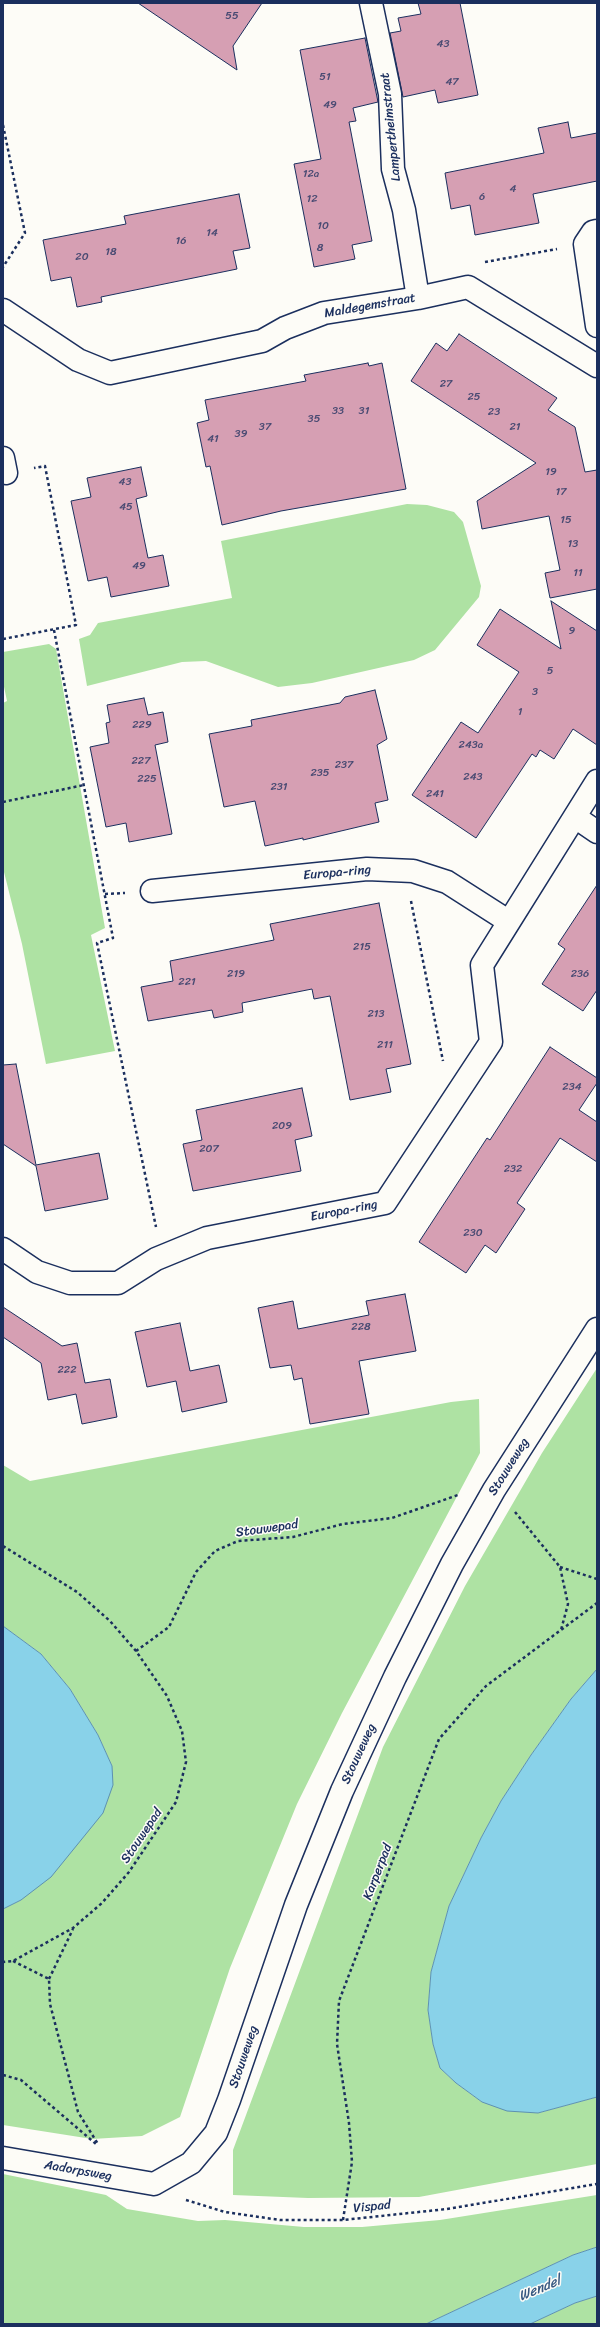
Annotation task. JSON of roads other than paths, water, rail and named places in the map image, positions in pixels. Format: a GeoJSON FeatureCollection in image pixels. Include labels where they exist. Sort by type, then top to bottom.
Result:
{"type":"FeatureCollection","features":[{"type":"Feature","properties":{"kind":"street","name":"Lampertheimstraat"},"geometry":{"type":"LineString","coordinates":[[371,3],[390,94],[393,169],[404,210],[418,298]]}},
{"type":"Feature","properties":{"kind":"street"},"geometry":{"type":"LineString","coordinates":[[591,238],[597,326]]}},
{"type":"Feature","properties":{"kind":"street","name":"Maldegemstraat"},"geometry":{"type":"LineString","coordinates":[[3,310],[78,360],[110,373],[262,341],[285,328],[324,313],[418,298],[468,287],[594,364]]}},
{"type":"Feature","properties":{"kind":"street"},"geometry":{"type":"LineString","coordinates":[[594,364],[597,337]]}},
{"type":"Feature","properties":{"kind":"street"},"geometry":{"type":"LineString","coordinates":[[597,781],[575,817],[597,832]]}},
{"type":"Feature","properties":{"kind":"street","name":"Europa-ring"},"geometry":{"type":"LineString","coordinates":[[3,1249],[37,1272],[70,1283],[118,1283],[156,1259],[207,1238],[385,1203],[491,1042],[482,965],[575,817]]}},
{"type":"Feature","properties":{"kind":"street","name":"Europa-ring"},"geometry":{"type":"LineString","coordinates":[[152,891],[367,869],[404,871],[413,872],[447,882],[508,922]]}},
{"type":"Feature","properties":{"kind":"street","name":"Stouweweg"},"geometry":{"type":"LineString","coordinates":[[154,2184],[191,2163],[216,2133],[230,2100],[296,1905],[342,1791],[395,1677],[452,1564],[494,1490],[597,1329]]}},
{"type":"Feature","properties":{"kind":"street","name":"Aadorpsweg"},"geometry":{"type":"LineString","coordinates":[[3,2158],[154,2184]]}},
{"type":"Feature","properties":{"kind":"water"},"geometry":{"type":"Polygon","coordinates":[[[3,1626],[41,1654],[70,1689],[98,1735],[112,1766],[113,1785],[103,1813],[51,1877],[21,1900],[3,1909],[3,1626]]]}},
{"type":"Feature","properties":{"kind":"water"},"geometry":{"type":"Polygon","coordinates":[[[597,1669],[597,2097],[538,2113],[507,2111],[482,2102],[456,2083],[440,2068],[433,2044],[428,2010],[431,1972],[449,1906],[481,1838],[501,1801],[531,1755],[571,1699],[597,1669]]]}},
{"type":"Feature","properties":{"kind":"water","name":"Wendel"},"geometry":{"type":"Polygon","coordinates":[[[597,2247],[597,2296],[575,2303],[530,2324],[426,2324],[573,2255],[597,2247]]]}}]}
